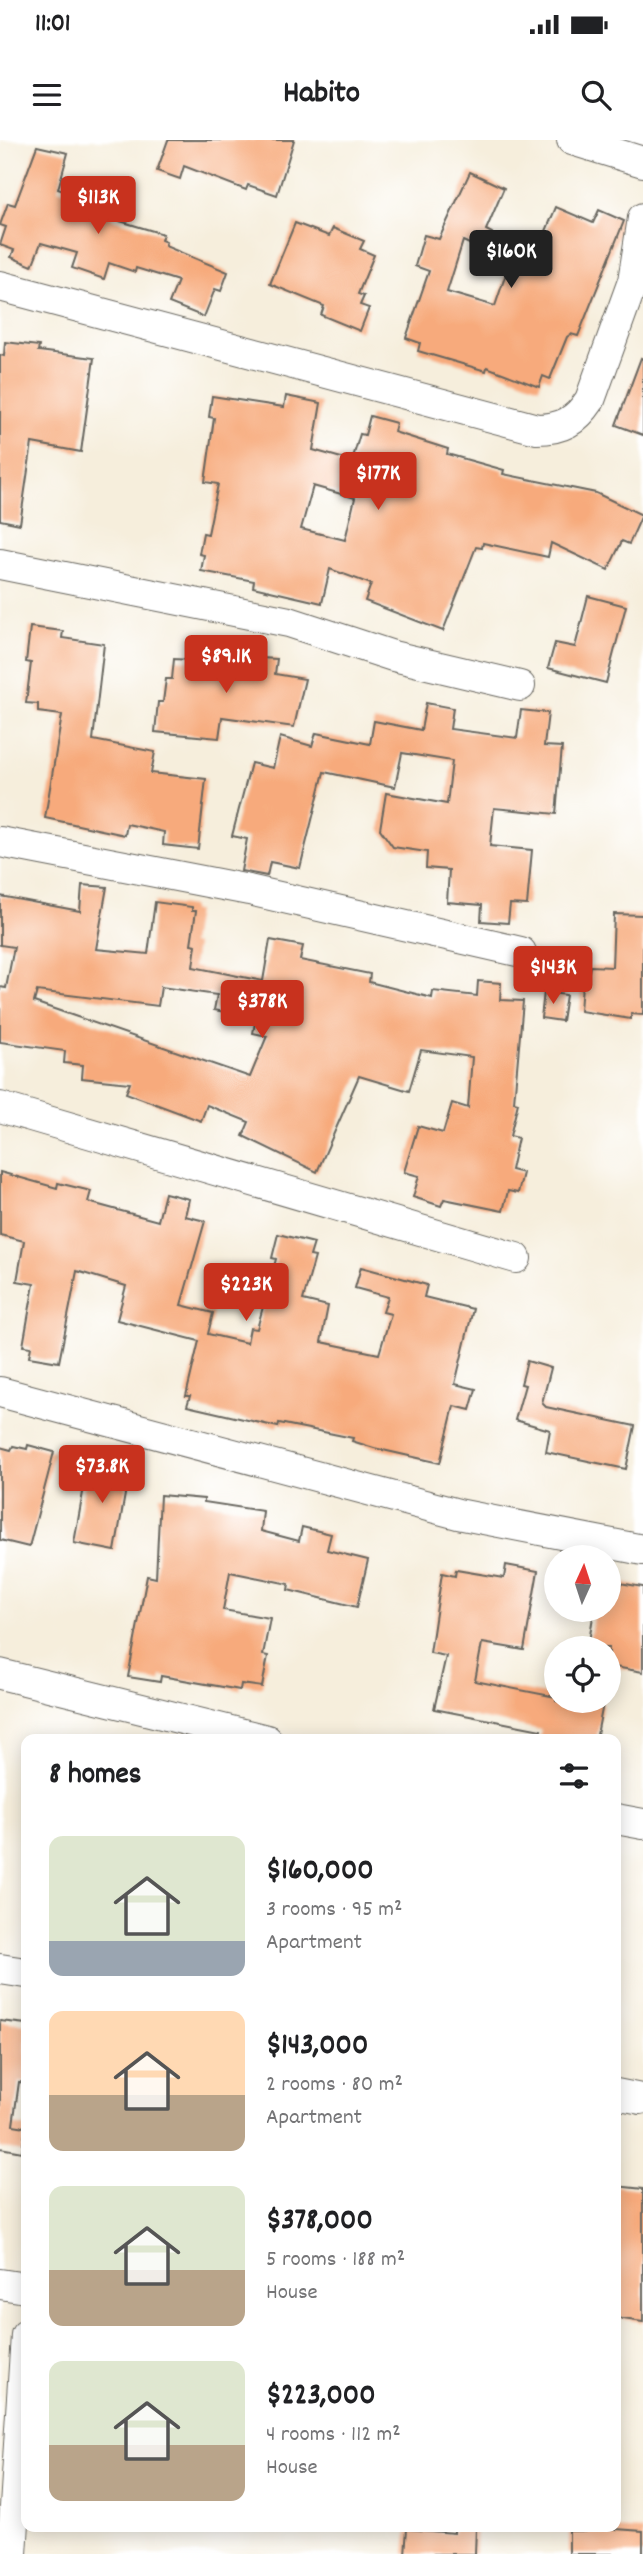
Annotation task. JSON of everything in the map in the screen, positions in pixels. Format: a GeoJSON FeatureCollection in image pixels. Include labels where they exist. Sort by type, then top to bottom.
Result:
{"type":"FeatureCollection","features":[{"type":"Feature","properties":{"kind":"street"},"geometry":{"type":"LineString","coordinates":[[572,140],[643,162]]}},
{"type":"Feature","properties":{"kind":"street"},"geometry":{"type":"LineString","coordinates":[[0,286],[537,429],[552,429],[580,414],[590,400],[633,281],[643,218]]}},
{"type":"Feature","properties":{"kind":"street"},"geometry":{"type":"LineString","coordinates":[[0,564],[289,622],[405,659],[520,687]]}},
{"type":"Feature","properties":{"kind":"street"},"geometry":{"type":"LineString","coordinates":[[0,842],[249,890],[521,952]]}},
{"type":"Feature","properties":{"kind":"street"},"geometry":{"type":"LineString","coordinates":[[0,1107],[516,1258]]}},
{"type":"Feature","properties":{"kind":"street"},"geometry":{"type":"LineString","coordinates":[[0,1392],[457,1514],[643,1550]]}},
{"type":"Feature","properties":{"kind":"street"},"geometry":{"type":"LineString","coordinates":[[0,1674],[243,1734]]}},
{"type":"Feature","properties":{"kind":"street"},"geometry":{"type":"LineString","coordinates":[[621,1820],[643,1824]]}},
{"type":"Feature","properties":{"kind":"street"},"geometry":{"type":"LineString","coordinates":[[0,1969],[21,1972]]}},
{"type":"Feature","properties":{"kind":"street"},"geometry":{"type":"LineString","coordinates":[[0,2284],[21,2287]]}},
{"type":"Feature","properties":{"kind":"street"},"geometry":{"type":"LineString","coordinates":[[12,2554],[21,2413]]}},
{"type":"Feature","properties":{"kind":"building"},"geometry":{"type":"Polygon","coordinates":[[[168,140],[294,140],[277,195],[248,185],[246,190],[184,166],[180,179],[157,171],[168,140]]]}},
{"type":"Feature","properties":{"kind":"building"},"geometry":{"type":"Polygon","coordinates":[[[37,146],[68,153],[58,189],[114,207],[110,218],[163,234],[161,240],[166,242],[165,246],[228,272],[221,291],[215,289],[204,317],[169,303],[178,281],[136,268],[135,272],[109,263],[104,279],[72,268],[77,253],[41,243],[32,266],[11,257],[14,250],[0,245],[6,227],[0,225],[8,203],[15,205],[37,146]]]}},
{"type":"Feature","properties":{"kind":"building"},"geometry":{"type":"Polygon","coordinates":[[[470,172],[504,188],[486,230],[492,233],[484,251],[463,241],[447,292],[495,306],[513,253],[534,260],[556,207],[593,223],[599,210],[624,221],[578,336],[571,334],[567,337],[550,379],[543,376],[539,387],[487,367],[486,371],[418,351],[420,343],[406,338],[429,271],[415,266],[424,235],[439,239],[470,172]]]}},
{"type":"Feature","properties":{"kind":"building"},"geometry":{"type":"Polygon","coordinates":[[[295,223],[329,236],[333,228],[364,241],[360,249],[374,255],[358,294],[364,296],[360,305],[369,308],[360,331],[321,315],[324,306],[270,284],[295,223]]]}},
{"type":"Feature","properties":{"kind":"building"},"geometry":{"type":"Polygon","coordinates":[[[5,342],[39,346],[38,351],[94,358],[81,452],[32,443],[20,524],[0,520],[0,355],[4,356],[5,342]]]}},
{"type":"Feature","properties":{"kind":"building"},"geometry":{"type":"Polygon","coordinates":[[[641,358],[643,359],[643,435],[616,425],[641,358]]]}},
{"type":"Feature","properties":{"kind":"building"},"geometry":{"type":"Polygon","coordinates":[[[212,396],[284,407],[286,396],[321,403],[313,450],[352,461],[360,434],[365,435],[370,416],[396,423],[394,432],[448,449],[447,454],[504,470],[503,474],[596,493],[642,515],[629,544],[622,541],[608,570],[551,543],[548,557],[483,543],[482,548],[476,547],[443,631],[365,601],[371,584],[330,569],[322,603],[253,587],[254,581],[201,571],[204,555],[199,554],[203,533],[208,534],[218,484],[205,482],[214,418],[209,417],[212,396]],[[313,486],[301,529],[345,540],[355,498],[313,486]]]}},
{"type":"Feature","properties":{"kind":"building"},"geometry":{"type":"Polygon","coordinates":[[[588,596],[626,606],[606,683],[548,668],[555,643],[575,647],[588,596]]]}},
{"type":"Feature","properties":{"kind":"building"},"geometry":{"type":"Polygon","coordinates":[[[30,627],[63,631],[62,638],[104,644],[93,740],[155,752],[151,773],[206,779],[198,849],[163,845],[164,832],[127,824],[125,835],[45,818],[62,715],[38,712],[38,704],[26,703],[31,663],[26,662],[30,627]]]}},
{"type":"Feature","properties":{"kind":"building"},"geometry":{"type":"Polygon","coordinates":[[[191,654],[277,659],[275,674],[305,679],[294,727],[222,717],[219,738],[155,732],[158,702],[163,702],[166,679],[172,679],[174,659],[190,660],[191,654]]]}},
{"type":"Feature","properties":{"kind":"building"},"geometry":{"type":"Polygon","coordinates":[[[426,703],[453,708],[450,729],[517,738],[521,710],[548,713],[544,746],[562,747],[556,814],[494,808],[490,846],[532,850],[527,905],[510,904],[508,923],[481,921],[482,905],[447,902],[449,870],[426,868],[427,852],[393,847],[380,829],[386,793],[447,804],[452,761],[402,753],[395,787],[324,772],[300,868],[270,862],[267,876],[241,871],[247,839],[232,836],[251,763],[273,768],[280,737],[312,746],[316,733],[370,744],[374,721],[421,730],[426,703]]]}},
{"type":"Feature","properties":{"kind":"building"},"geometry":{"type":"Polygon","coordinates":[[[82,885],[107,887],[96,949],[148,954],[155,902],[192,907],[192,911],[196,911],[191,944],[196,945],[193,967],[263,981],[270,940],[303,946],[300,960],[370,974],[369,982],[432,998],[433,991],[477,996],[478,981],[501,983],[500,1000],[523,1001],[514,1102],[518,1103],[510,1136],[518,1138],[511,1170],[523,1173],[518,1193],[508,1191],[503,1211],[444,1199],[441,1206],[413,1197],[419,1176],[404,1172],[418,1126],[443,1133],[452,1103],[468,1108],[472,1057],[421,1050],[409,1091],[359,1076],[317,1172],[243,1136],[249,1122],[207,1105],[201,1121],[126,1093],[130,1083],[82,1078],[83,1065],[64,1063],[65,1051],[0,1042],[0,987],[6,988],[14,947],[0,945],[0,896],[80,911],[82,885]],[[161,987],[158,1006],[37,991],[34,1002],[250,1077],[267,1036],[253,1033],[256,1018],[214,1010],[217,995],[161,987]]]}},
{"type":"Feature","properties":{"kind":"building"},"geometry":{"type":"Polygon","coordinates":[[[614,914],[643,915],[643,1015],[631,1014],[631,1019],[580,1011],[583,971],[589,971],[590,966],[612,967],[614,914]]]}},
{"type":"Feature","properties":{"kind":"building"},"geometry":{"type":"Polygon","coordinates":[[[544,992],[566,995],[562,1021],[541,1018],[544,992]]]}},
{"type":"Feature","properties":{"kind":"building"},"geometry":{"type":"Polygon","coordinates":[[[0,1172],[57,1188],[58,1183],[91,1191],[88,1202],[158,1221],[165,1193],[189,1199],[185,1216],[205,1221],[181,1305],[213,1313],[208,1334],[247,1343],[250,1328],[257,1329],[276,1259],[272,1258],[278,1234],[314,1243],[310,1256],[315,1257],[303,1300],[328,1306],[321,1342],[379,1354],[391,1314],[383,1312],[388,1297],[355,1288],[361,1267],[427,1285],[424,1297],[473,1309],[455,1384],[476,1389],[470,1410],[454,1406],[440,1463],[374,1448],[352,1441],[353,1438],[279,1423],[278,1427],[187,1406],[190,1396],[186,1396],[199,1341],[117,1320],[126,1286],[77,1271],[59,1362],[29,1357],[31,1347],[23,1346],[34,1284],[17,1281],[24,1241],[0,1235],[0,1172]]]}},
{"type":"Feature","properties":{"kind":"building"},"geometry":{"type":"Polygon","coordinates":[[[527,1361],[551,1368],[542,1403],[546,1407],[635,1426],[626,1469],[546,1452],[550,1430],[515,1420],[525,1385],[521,1384],[527,1361]]]}},
{"type":"Feature","properties":{"kind":"building"},"geometry":{"type":"Polygon","coordinates":[[[28,1445],[54,1452],[29,1547],[0,1540],[0,1447],[11,1450],[13,1446],[27,1449],[28,1445]]]}},
{"type":"Feature","properties":{"kind":"building"},"geometry":{"type":"Polygon","coordinates":[[[89,1459],[130,1466],[115,1551],[74,1543],[89,1459]]]}},
{"type":"Feature","properties":{"kind":"building"},"geometry":{"type":"Polygon","coordinates":[[[160,1495],[204,1499],[204,1502],[263,1511],[261,1531],[299,1541],[302,1527],[331,1534],[327,1550],[368,1560],[357,1607],[288,1590],[289,1584],[230,1572],[223,1610],[270,1618],[263,1655],[268,1656],[262,1687],[241,1684],[240,1690],[161,1676],[160,1682],[128,1677],[147,1576],[156,1578],[160,1495]]]}},
{"type":"Feature","properties":{"kind":"building"},"geometry":{"type":"Polygon","coordinates":[[[506,1565],[538,1571],[524,1650],[482,1643],[475,1681],[544,1695],[544,1713],[601,1713],[597,1734],[540,1734],[541,1730],[434,1709],[446,1656],[430,1653],[442,1573],[455,1576],[456,1570],[504,1578],[506,1565]]]}},
{"type":"Feature","properties":{"kind":"building"},"geometry":{"type":"Polygon","coordinates":[[[621,1583],[643,1587],[643,1672],[621,1668],[621,1636],[590,1636],[592,1622],[621,1622],[621,1583]]]}},
{"type":"Feature","properties":{"kind":"building"},"geometry":{"type":"Polygon","coordinates":[[[0,2021],[21,2023],[21,2082],[13,2125],[21,2126],[21,2152],[0,2148],[0,2021]]]}},
{"type":"Feature","properties":{"kind":"building"},"geometry":{"type":"Polygon","coordinates":[[[621,2187],[643,2189],[643,2322],[621,2319],[621,2187]]]}},
{"type":"Feature","properties":{"kind":"building"},"geometry":{"type":"Polygon","coordinates":[[[643,2531],[643,2554],[569,2554],[569,2532],[643,2531]]]}},
{"type":"Feature","properties":{"kind":"building"},"geometry":{"type":"Polygon","coordinates":[[[407,2532],[476,2532],[475,2554],[405,2554],[407,2532]]]}}]}
